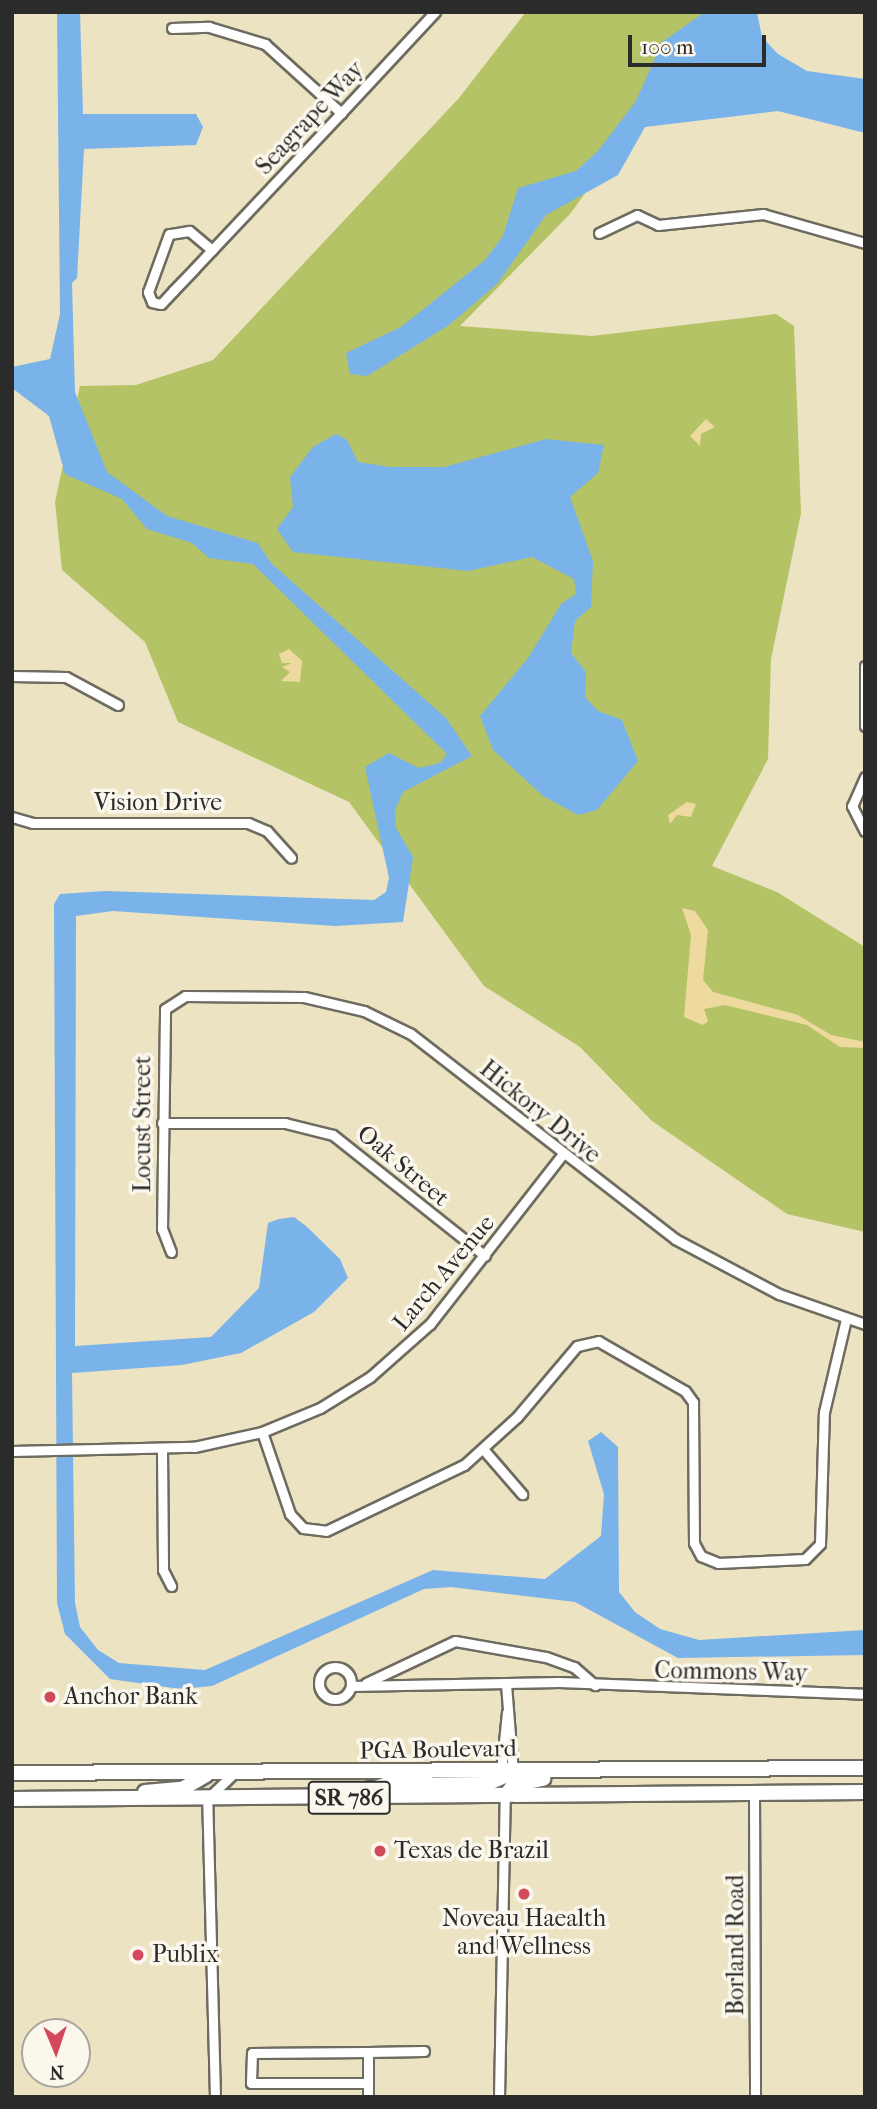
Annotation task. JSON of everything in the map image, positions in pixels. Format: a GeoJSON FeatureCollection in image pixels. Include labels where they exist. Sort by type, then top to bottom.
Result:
{"type":"FeatureCollection","features":[{"type":"Feature","properties":{"kind":"main road","name":"PGA Boulevard"},"geometry":{"type":"LineString","coordinates":[[12,1773],[206,1775],[865,1768]]}},
{"type":"Feature","properties":{"kind":"main road"},"geometry":{"type":"LineString","coordinates":[[505,1796],[527,1780],[648,1770]]}},
{"type":"Feature","properties":{"kind":"main road"},"geometry":{"type":"LineString","coordinates":[[342,1798],[385,1785],[486,1784],[507,1772]]}},
{"type":"Feature","properties":{"kind":"main road"},"geometry":{"type":"LineString","coordinates":[[131,1799],[194,1785],[206,1775]]}},
{"type":"Feature","properties":{"kind":"main road","name":"PGA Boulevard"},"geometry":{"type":"LineString","coordinates":[[12,1799],[865,1792]]}},
{"type":"Feature","properties":{"kind":"street","name":"Seagrape Way"},"geometry":{"type":"LineString","coordinates":[[212,250],[189,232],[169,234],[148,292],[152,302],[161,304],[212,250],[341,113],[435,12]]}},
{"type":"Feature","properties":{"kind":"street"},"geometry":{"type":"LineString","coordinates":[[172,28],[209,27],[265,44],[341,113]]}},
{"type":"Feature","properties":{"kind":"street"},"geometry":{"type":"LineString","coordinates":[[599,233],[637,215],[658,225],[763,214],[865,243]]}},
{"type":"Feature","properties":{"kind":"street"},"geometry":{"type":"LineString","coordinates":[[865,666],[865,726]]}},
{"type":"Feature","properties":{"kind":"street"},"geometry":{"type":"LineString","coordinates":[[12,676],[66,677],[118,705]]}},
{"type":"Feature","properties":{"kind":"street"},"geometry":{"type":"LineString","coordinates":[[864,776],[852,806],[865,831]]}},
{"type":"Feature","properties":{"kind":"street","name":"Vision Drive"},"geometry":{"type":"LineString","coordinates":[[12,817],[33,823],[248,823],[267,831],[291,859]]}},
{"type":"Feature","properties":{"kind":"street","name":"Hickory Drive"},"geometry":{"type":"LineString","coordinates":[[174,999],[304,997],[364,1011],[433,1049],[562,1155],[708,1259],[846,1319],[865,1324]]}},
{"type":"Feature","properties":{"kind":"street","name":"Locust Street"},"geometry":{"type":"LineString","coordinates":[[171,1252],[162,1229],[162,1016],[174,999]]}},
{"type":"Feature","properties":{"kind":"street","name":"Oak Street"},"geometry":{"type":"LineString","coordinates":[[162,1123],[285,1123],[333,1135],[485,1256]]}},
{"type":"Feature","properties":{"kind":"street","name":"Larch Avenue"},"geometry":{"type":"LineString","coordinates":[[12,1451],[162,1450],[262,1432],[328,1403],[393,1359],[485,1256],[562,1155]]}},
{"type":"Feature","properties":{"kind":"street"},"geometry":{"type":"LineString","coordinates":[[262,1432],[290,1514],[320,1532],[433,1484],[483,1449],[577,1346],[598,1341],[690,1396],[694,1544],[701,1556],[718,1563],[805,1559],[820,1544],[824,1412],[846,1319]]}},
{"type":"Feature","properties":{"kind":"street"},"geometry":{"type":"LineString","coordinates":[[483,1449],[522,1494]]}},
{"type":"Feature","properties":{"kind":"street"},"geometry":{"type":"LineString","coordinates":[[162,1450],[163,1570],[171,1586]]}},
{"type":"Feature","properties":{"kind":"street","name":"Commons Way"},"geometry":{"type":"LineString","coordinates":[[363,1685],[455,1642],[546,1657],[574,1667],[596,1686]]}},
{"type":"Feature","properties":{"kind":"street"},"geometry":{"type":"LineString","coordinates":[[506,1684],[507,1772]]}},
{"type":"Feature","properties":{"kind":"street","name":"Commons Way"},"geometry":{"type":"LineString","coordinates":[[351,1686],[506,1684],[865,1694]]}},
{"type":"Feature","properties":{"kind":"street"},"geometry":{"type":"LineString","coordinates":[[215,2097],[207,1799],[232,1774]]}},
{"type":"Feature","properties":{"kind":"street","name":"Borland Road"},"geometry":{"type":"LineString","coordinates":[[754,1794],[755,2097]]}},
{"type":"Feature","properties":{"kind":"street"},"geometry":{"type":"LineString","coordinates":[[499,2097],[505,1796]]}},
{"type":"Feature","properties":{"kind":"street"},"geometry":{"type":"LineString","coordinates":[[368,2083],[251,2084],[252,2053],[424,2051]]}},
{"type":"Feature","properties":{"kind":"street"},"geometry":{"type":"LineString","coordinates":[[368,2052],[368,2097]]}},
{"type":"Feature","properties":{"kind":"green space"},"geometry":{"type":"Polygon","coordinates":[[[526,12],[716,12],[570,214],[460,326],[592,336],[776,314],[794,326],[801,513],[771,659],[768,759],[712,866],[777,892],[865,947],[865,1232],[787,1214],[652,1121],[580,1047],[484,986],[349,802],[178,722],[145,642],[62,570],[55,502],[80,386],[136,385],[213,360],[459,98],[526,12]]]}},
{"type":"Feature","properties":{"kind":"sand"},"geometry":{"type":"Polygon","coordinates":[[[706,419],[715,427],[701,434],[700,446],[690,436],[706,419]]]}},
{"type":"Feature","properties":{"kind":"sand"},"geometry":{"type":"Polygon","coordinates":[[[289,649],[302,661],[300,682],[281,681],[290,672],[282,667],[292,663],[282,663],[279,654],[289,649]]]}},
{"type":"Feature","properties":{"kind":"sand"},"geometry":{"type":"Polygon","coordinates":[[[687,802],[696,804],[691,817],[677,815],[670,824],[668,815],[687,802]]]}},
{"type":"Feature","properties":{"kind":"sand"},"geometry":{"type":"Polygon","coordinates":[[[682,908],[695,911],[708,930],[703,980],[713,992],[798,1015],[831,1035],[865,1042],[865,1048],[840,1047],[807,1025],[725,1005],[704,1009],[708,1021],[703,1025],[684,1017],[691,935],[682,908]]]}},
{"type":"Feature","properties":{"kind":"water"},"geometry":{"type":"Polygon","coordinates":[[[57,12],[80,12],[83,114],[196,114],[203,127],[196,145],[84,149],[77,278],[72,283],[75,392],[107,472],[167,516],[258,543],[271,563],[446,718],[472,756],[403,792],[395,810],[396,828],[413,857],[403,922],[335,926],[113,911],[76,916],[75,1346],[211,1337],[259,1288],[268,1223],[279,1219],[294,1217],[306,1226],[340,1259],[348,1278],[314,1312],[241,1353],[182,1365],[72,1373],[75,1603],[80,1627],[98,1650],[119,1663],[205,1670],[433,1570],[545,1579],[601,1536],[604,1494],[588,1441],[601,1432],[618,1447],[619,1592],[635,1612],[660,1629],[699,1640],[865,1630],[865,1655],[678,1658],[575,1602],[451,1587],[424,1589],[212,1686],[180,1689],[110,1679],[65,1634],[57,1603],[54,904],[60,894],[105,891],[374,900],[386,892],[389,878],[365,767],[389,753],[419,768],[440,763],[447,754],[253,564],[209,558],[192,543],[147,529],[122,499],[65,474],[49,416],[12,388],[12,367],[50,359],[60,314],[57,12]]]}},
{"type":"Feature","properties":{"kind":"water"},"geometry":{"type":"Polygon","coordinates":[[[705,12],[757,12],[762,37],[778,54],[807,71],[865,79],[865,133],[778,111],[645,127],[618,175],[546,215],[497,284],[449,325],[367,376],[350,374],[346,353],[401,327],[485,260],[503,236],[518,188],[576,171],[598,151],[636,101],[662,42],[705,12]]]}},
{"type":"Feature","properties":{"kind":"water"},"geometry":{"type":"Polygon","coordinates":[[[336,434],[347,440],[358,462],[390,467],[444,467],[546,439],[604,445],[598,473],[570,497],[593,561],[591,607],[575,621],[571,653],[586,672],[585,697],[598,711],[622,720],[638,761],[597,810],[578,815],[543,796],[493,750],[480,716],[528,658],[561,604],[576,594],[574,579],[532,557],[468,571],[293,552],[277,529],[293,507],[290,477],[313,447],[336,434]]]}},
{"type":"Feature","properties":{"kind":"place","name":"Anchor Bank"},"geometry":{"type":"Point","coordinates":[50,1697]}},
{"type":"Feature","properties":{"kind":"place","name":"Texas de Brazil"},"geometry":{"type":"Point","coordinates":[380,1851]}},
{"type":"Feature","properties":{"kind":"place","name":"Noveau Haealth and Wellness"},"geometry":{"type":"Point","coordinates":[524,1894]}},
{"type":"Feature","properties":{"kind":"place","name":"Publix"},"geometry":{"type":"Point","coordinates":[138,1955]}}]}
